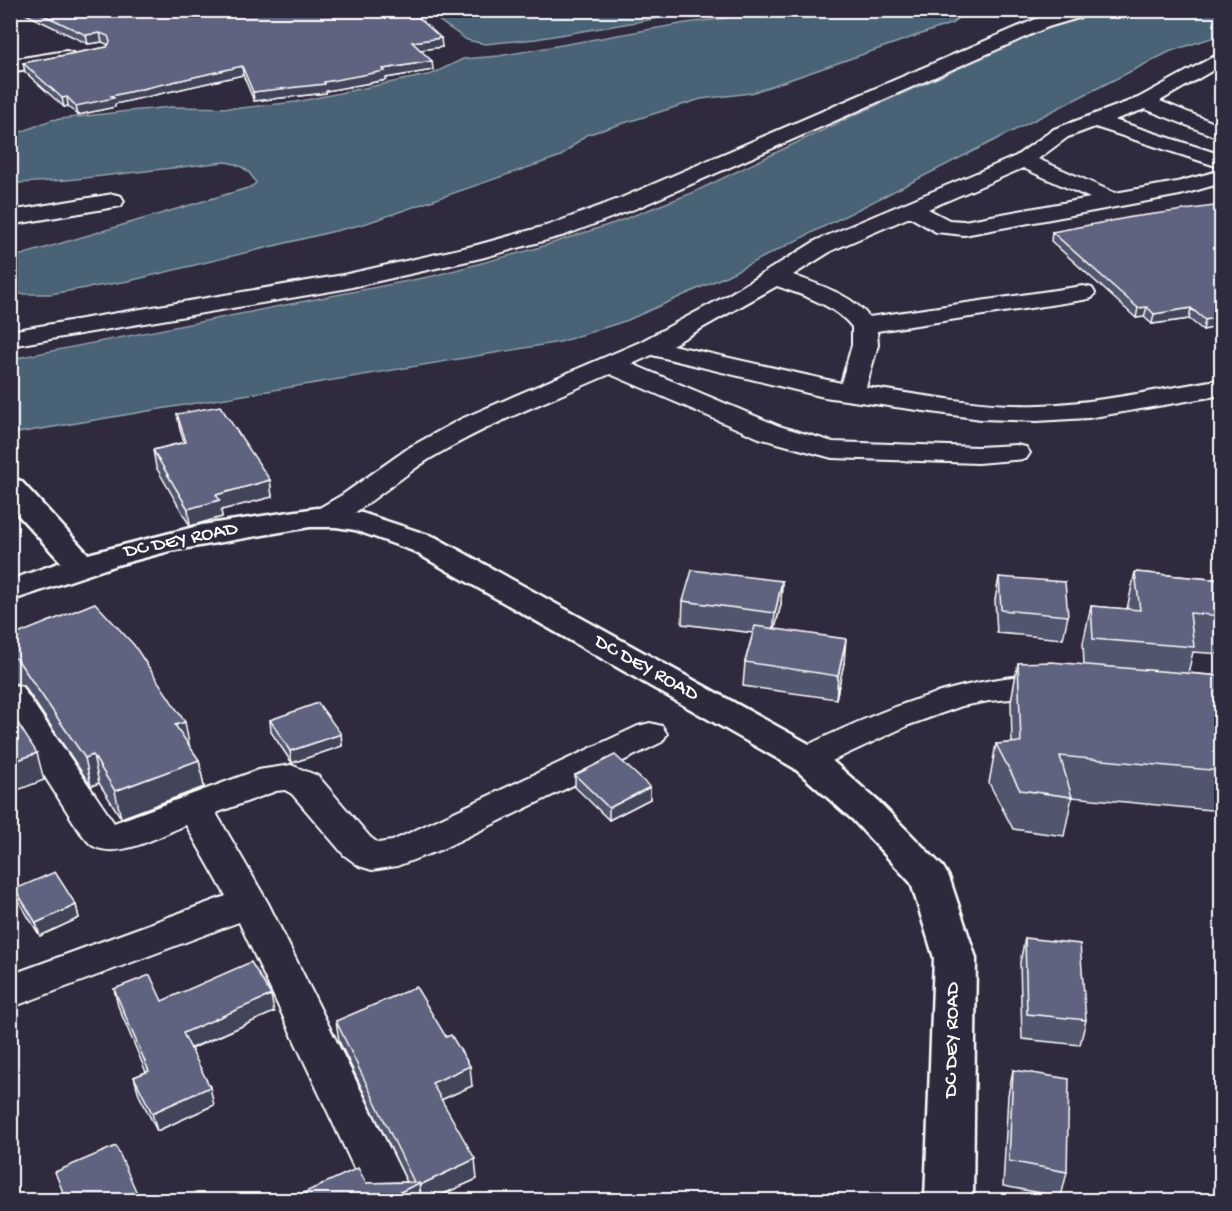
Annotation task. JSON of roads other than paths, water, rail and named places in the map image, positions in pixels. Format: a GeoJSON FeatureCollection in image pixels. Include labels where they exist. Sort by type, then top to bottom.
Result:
{"type":"FeatureCollection","features":[{"type":"Feature","properties":{"kind":"street"},"geometry":{"type":"LineString","coordinates":[[10,339],[343,282],[481,251],[557,230],[629,203],[1042,23],[1086,10]]}},
{"type":"Feature","properties":{"kind":"street"},"geometry":{"type":"LineString","coordinates":[[10,66],[80,54]]}},
{"type":"Feature","properties":{"kind":"street"},"geometry":{"type":"LineString","coordinates":[[324,517],[352,501],[420,453],[471,425],[649,347],[737,300],[825,245],[1023,160],[1061,133],[1145,102],[1221,57]]}},
{"type":"Feature","properties":{"kind":"street"},"geometry":{"type":"LineString","coordinates":[[1145,102],[1221,133]]}},
{"type":"Feature","properties":{"kind":"street"},"geometry":{"type":"LineString","coordinates":[[1096,121],[1221,162]]}},
{"type":"Feature","properties":{"kind":"street"},"geometry":{"type":"LineString","coordinates":[[1023,160],[1112,200]]}},
{"type":"Feature","properties":{"kind":"street"},"geometry":{"type":"LineString","coordinates":[[911,209],[937,224],[954,229],[1180,188],[1221,176]]}},
{"type":"Feature","properties":{"kind":"street"},"geometry":{"type":"LineString","coordinates":[[10,218],[113,201]]}},
{"type":"Feature","properties":{"kind":"street"},"geometry":{"type":"LineString","coordinates":[[774,276],[845,307],[864,325],[866,338],[851,393]]}},
{"type":"Feature","properties":{"kind":"street"},"geometry":{"type":"LineString","coordinates":[[864,325],[1083,293]]}},
{"type":"Feature","properties":{"kind":"street"},"geometry":{"type":"LineString","coordinates":[[649,347],[772,378],[851,393],[981,411],[1037,413],[1088,410],[1221,387]]}},
{"type":"Feature","properties":{"kind":"street"},"geometry":{"type":"LineString","coordinates":[[610,364],[769,432],[821,448],[966,455],[1016,453]]}},
{"type":"Feature","properties":{"kind":"street"},"geometry":{"type":"LineString","coordinates":[[10,487],[81,564]]}},
{"type":"Feature","properties":{"kind":"street","name":"DC DEY ROAD"},"geometry":{"type":"LineString","coordinates":[[10,591],[81,564],[140,548],[229,529],[324,517],[374,525],[424,544],[807,759],[866,811],[929,877],[955,958],[949,1200]]}},
{"type":"Feature","properties":{"kind":"street"},"geometry":{"type":"LineString","coordinates":[[807,759],[903,713],[958,695],[998,688],[1044,687],[1092,691]]}},
{"type":"Feature","properties":{"kind":"street"},"geometry":{"type":"LineString","coordinates":[[10,695],[93,824],[104,836],[120,836],[270,779],[291,777],[305,785],[357,846],[372,857],[397,854],[650,734]]}},
{"type":"Feature","properties":{"kind":"street"},"geometry":{"type":"LineString","coordinates":[[195,808],[249,903],[392,1200]]}},
{"type":"Feature","properties":{"kind":"street"},"geometry":{"type":"LineString","coordinates":[[10,992],[249,903]]}},
{"type":"Feature","properties":{"kind":"water"},"geometry":{"type":"Polygon","coordinates":[[[434,10],[701,11],[536,39],[485,44],[467,40],[434,17],[434,10]]]}},
{"type":"Feature","properties":{"kind":"water"},"geometry":{"type":"Polygon","coordinates":[[[793,10],[944,10],[960,15],[953,23],[751,93],[701,99],[586,135],[561,156],[364,224],[129,281],[50,294],[11,294],[11,258],[251,187],[256,183],[243,168],[225,162],[67,180],[19,183],[11,180],[11,136],[51,120],[171,107],[241,108],[296,102],[432,74],[463,59],[499,56],[686,23],[793,10]]]}},
{"type":"Feature","properties":{"kind":"water"},"geometry":{"type":"Polygon","coordinates":[[[1105,11],[1221,11],[1221,35],[1171,51],[724,277],[628,320],[560,342],[11,434],[11,359],[433,276],[534,249],[614,223],[692,193],[850,117],[1042,31],[1066,21],[1105,11]]]}}]}
